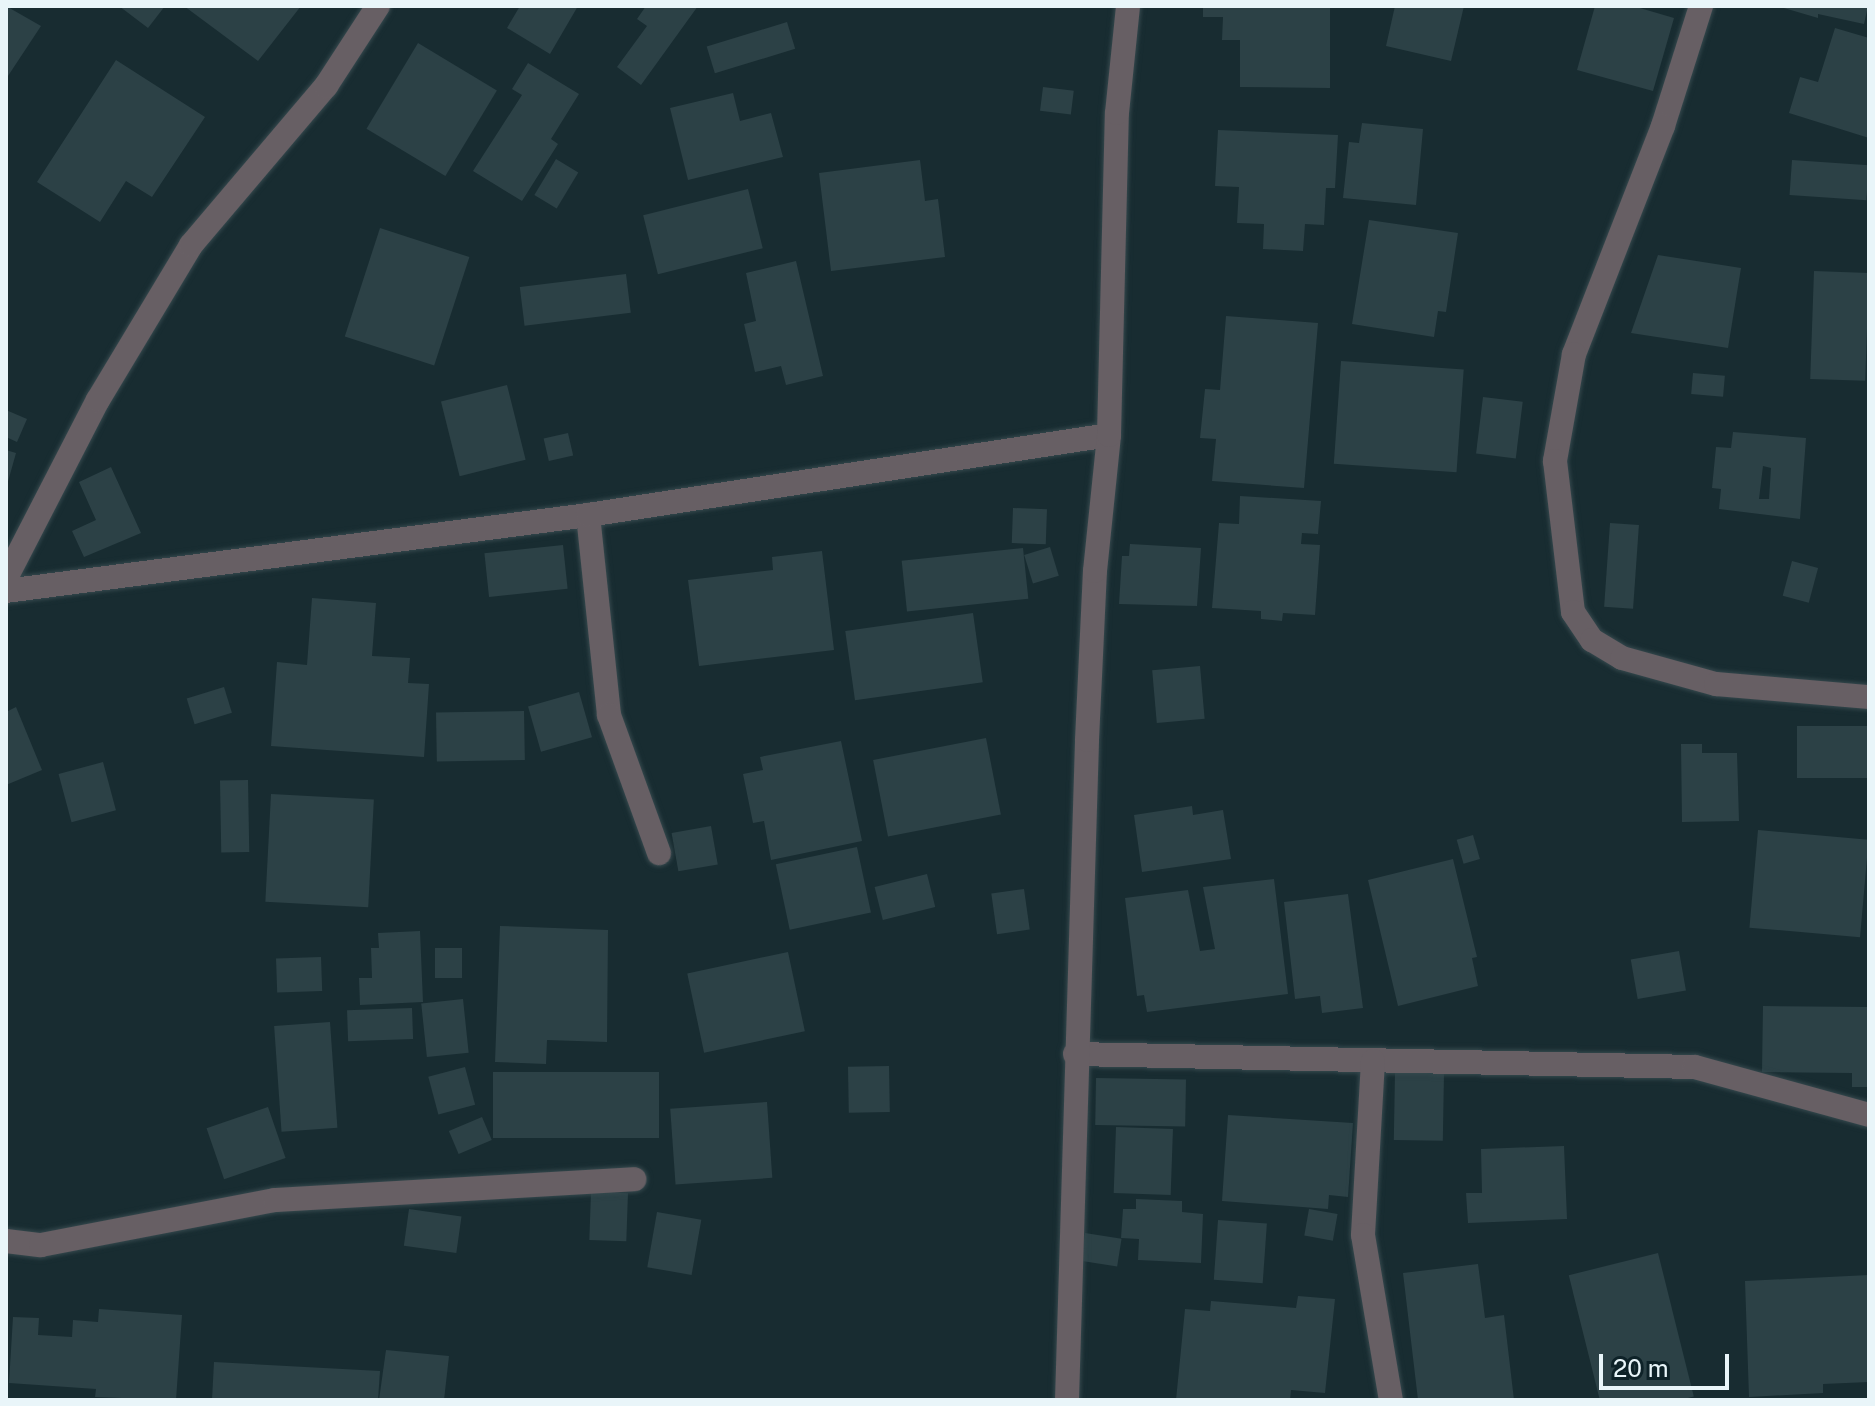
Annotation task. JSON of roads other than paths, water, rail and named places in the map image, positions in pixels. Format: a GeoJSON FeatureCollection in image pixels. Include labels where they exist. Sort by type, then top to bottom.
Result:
{"type":"FeatureCollection","features":[{"type":"Feature","properties":{"kind":"street"},"geometry":{"type":"LineString","coordinates":[[6,578],[98,400],[191,245],[326,86],[378,6]]}},
{"type":"Feature","properties":{"kind":"street"},"geometry":{"type":"LineString","coordinates":[[1067,1400],[1075,1054],[1095,571],[1109,435],[1117,113],[1128,6]]}},
{"type":"Feature","properties":{"kind":"street"},"geometry":{"type":"LineString","coordinates":[[1701,6],[1663,126],[1574,354],[1555,461],[1573,612],[1592,640],[1622,658],[1716,684],[1869,697]]}},
{"type":"Feature","properties":{"kind":"street"},"geometry":{"type":"LineString","coordinates":[[6,591],[588,515],[1109,435]]}},
{"type":"Feature","properties":{"kind":"street"},"geometry":{"type":"LineString","coordinates":[[588,515],[609,715],[659,853]]}},
{"type":"Feature","properties":{"kind":"street"},"geometry":{"type":"LineString","coordinates":[[1075,1054],[1695,1067],[1869,1115]]}},
{"type":"Feature","properties":{"kind":"street"},"geometry":{"type":"LineString","coordinates":[[1373,1061],[1363,1235],[1391,1400]]}},
{"type":"Feature","properties":{"kind":"street"},"geometry":{"type":"LineString","coordinates":[[6,1241],[41,1245],[275,1200],[634,1179]]}}]}
